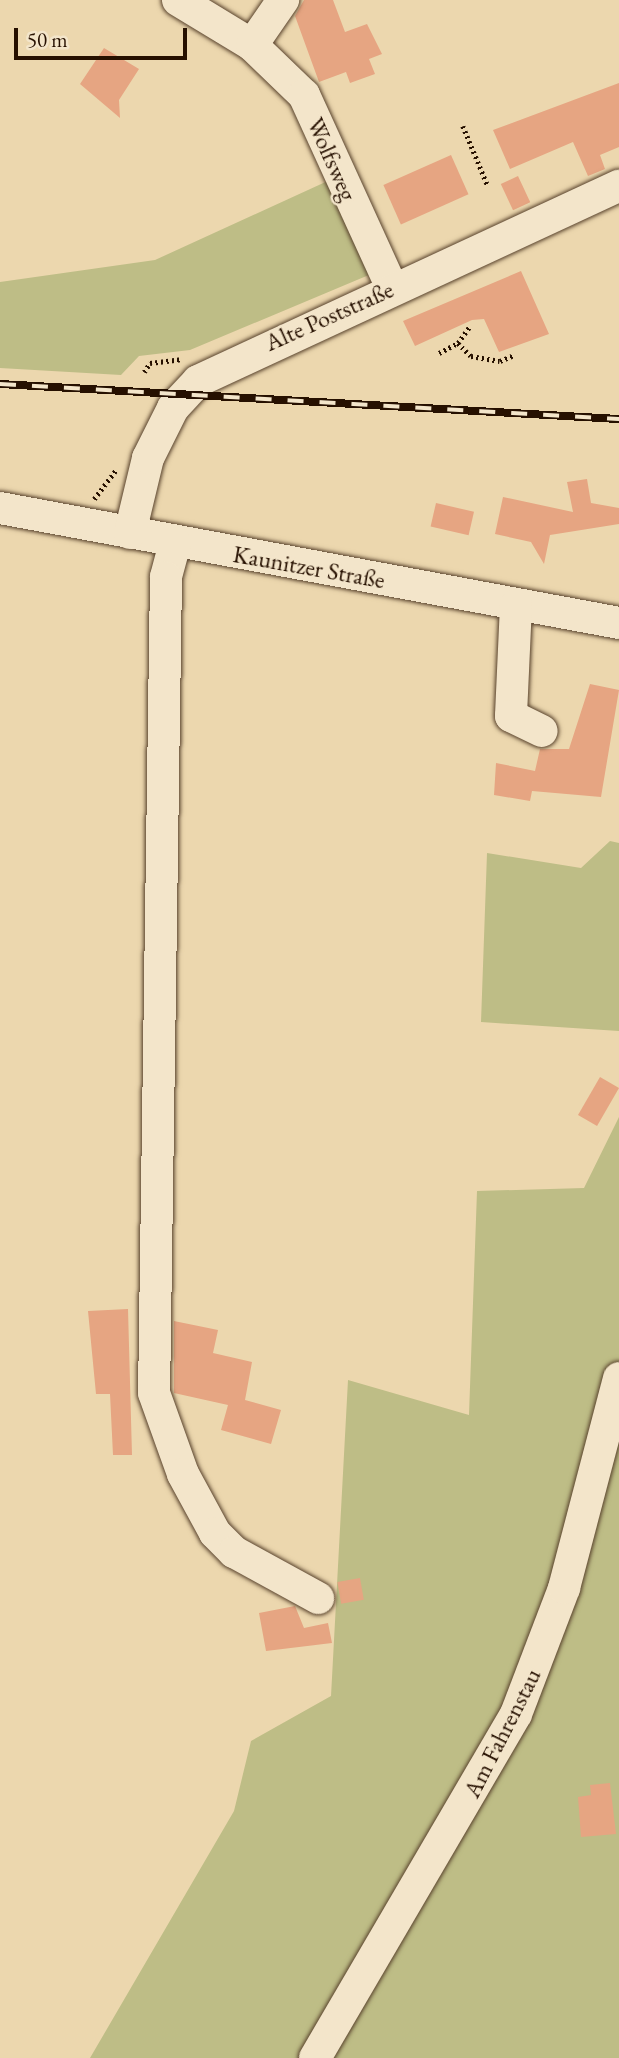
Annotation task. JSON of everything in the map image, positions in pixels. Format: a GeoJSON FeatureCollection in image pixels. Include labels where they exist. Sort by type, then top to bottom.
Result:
{"type":"FeatureCollection","features":[{"type":"Feature","properties":{"kind":"street","name":"Wolfsweg"},"geometry":{"type":"LineString","coordinates":[[178,0],[252,45],[304,95],[392,288]]}},
{"type":"Feature","properties":{"kind":"street"},"geometry":{"type":"LineString","coordinates":[[252,45],[283,0]]}},
{"type":"Feature","properties":{"kind":"street","name":"Alte Poststraße"},"geometry":{"type":"LineString","coordinates":[[130,533],[148,458],[173,408],[198,381],[392,288],[619,186]]}},
{"type":"Feature","properties":{"kind":"street","name":"Kaunitzer Straße"},"geometry":{"type":"LineString","coordinates":[[0,508],[175,543],[619,623]]}},
{"type":"Feature","properties":{"kind":"street"},"geometry":{"type":"LineString","coordinates":[[175,543],[166,577],[154,1393],[183,1474],[215,1533],[234,1552],[318,1598]]}},
{"type":"Feature","properties":{"kind":"street"},"geometry":{"type":"LineString","coordinates":[[516,605],[511,716],[542,731]]}},
{"type":"Feature","properties":{"kind":"street","name":"Am Fahrenstau"},"geometry":{"type":"LineString","coordinates":[[315,2058],[516,1714],[564,1588],[619,1378]]}},
{"type":"Feature","properties":{"kind":"path"},"geometry":{"type":"LineString","coordinates":[[464,126],[488,186]]}},
{"type":"Feature","properties":{"kind":"path"},"geometry":{"type":"LineString","coordinates":[[439,353],[458,343],[470,326]]}},
{"type":"Feature","properties":{"kind":"path"},"geometry":{"type":"LineString","coordinates":[[458,343],[471,356],[500,361],[514,355]]}},
{"type":"Feature","properties":{"kind":"path"},"geometry":{"type":"LineString","coordinates":[[144,372],[150,363],[187,358]]}},
{"type":"Feature","properties":{"kind":"shaded area"},"geometry":{"type":"Polygon","coordinates":[[[332,179],[376,272],[190,350],[139,356],[121,375],[0,368],[0,282],[155,260],[332,179]]]}},
{"type":"Feature","properties":{"kind":"shaded area"},"geometry":{"type":"Polygon","coordinates":[[[610,841],[619,843],[619,1031],[481,1022],[487,853],[581,868],[610,841]]]}},
{"type":"Feature","properties":{"kind":"shaded area"},"geometry":{"type":"Polygon","coordinates":[[[619,1117],[619,2058],[90,2058],[234,1811],[251,1741],[331,1696],[348,1380],[469,1415],[477,1191],[584,1188],[619,1117]]]}},
{"type":"Feature","properties":{"kind":"building"},"geometry":{"type":"Polygon","coordinates":[[[304,0],[333,0],[345,32],[367,24],[382,54],[369,59],[375,74],[350,83],[346,72],[319,82],[295,16],[304,0]]]}},
{"type":"Feature","properties":{"kind":"building"},"geometry":{"type":"Polygon","coordinates":[[[104,48],[139,69],[119,100],[120,118],[80,84],[104,48]]]}},
{"type":"Feature","properties":{"kind":"building"},"geometry":{"type":"Polygon","coordinates":[[[619,83],[619,147],[600,155],[605,169],[588,176],[573,142],[510,169],[493,130],[619,83]]]}},
{"type":"Feature","properties":{"kind":"building"},"geometry":{"type":"Polygon","coordinates":[[[451,155],[468,194],[401,224],[383,185],[451,155]]]}},
{"type":"Feature","properties":{"kind":"building"},"geometry":{"type":"Polygon","coordinates":[[[518,176],[530,202],[513,210],[501,184],[518,176]]]}},
{"type":"Feature","properties":{"kind":"building"},"geometry":{"type":"Polygon","coordinates":[[[521,271],[549,334],[499,352],[484,319],[472,320],[415,346],[403,321],[521,271]]]}},
{"type":"Feature","properties":{"kind":"building"},"geometry":{"type":"Polygon","coordinates":[[[587,479],[591,503],[619,508],[619,524],[550,535],[544,564],[531,542],[495,534],[503,497],[573,512],[567,482],[587,479]]]}},
{"type":"Feature","properties":{"kind":"building"},"geometry":{"type":"Polygon","coordinates":[[[436,503],[474,512],[469,535],[431,526],[436,503]]]}},
{"type":"Feature","properties":{"kind":"building"},"geometry":{"type":"Polygon","coordinates":[[[590,684],[619,690],[601,797],[532,791],[530,801],[494,795],[496,763],[535,771],[540,749],[569,749],[590,684]]]}},
{"type":"Feature","properties":{"kind":"building"},"geometry":{"type":"Polygon","coordinates":[[[600,1077],[619,1088],[597,1126],[578,1115],[600,1077]]]}},
{"type":"Feature","properties":{"kind":"building"},"geometry":{"type":"Polygon","coordinates":[[[128,1309],[132,1455],[113,1455],[110,1394],[96,1394],[88,1311],[128,1309]]]}},
{"type":"Feature","properties":{"kind":"building"},"geometry":{"type":"Polygon","coordinates":[[[174,1321],[218,1330],[213,1353],[252,1362],[245,1400],[281,1410],[271,1444],[221,1430],[228,1405],[174,1393],[174,1321]]]}},
{"type":"Feature","properties":{"kind":"building"},"geometry":{"type":"Polygon","coordinates":[[[360,1578],[364,1600],[341,1604],[337,1582],[360,1578]]]}},
{"type":"Feature","properties":{"kind":"building"},"geometry":{"type":"Polygon","coordinates":[[[295,1606],[304,1628],[328,1623],[332,1643],[266,1651],[259,1613],[295,1606]]]}},
{"type":"Feature","properties":{"kind":"building"},"geometry":{"type":"Polygon","coordinates":[[[610,1783],[616,1834],[581,1837],[578,1797],[591,1795],[590,1785],[610,1783]]]}},
{"type":"Feature","properties":{"kind":"railway"},"geometry":{"type":"LineString","coordinates":[[0,384],[619,419]]}}]}
